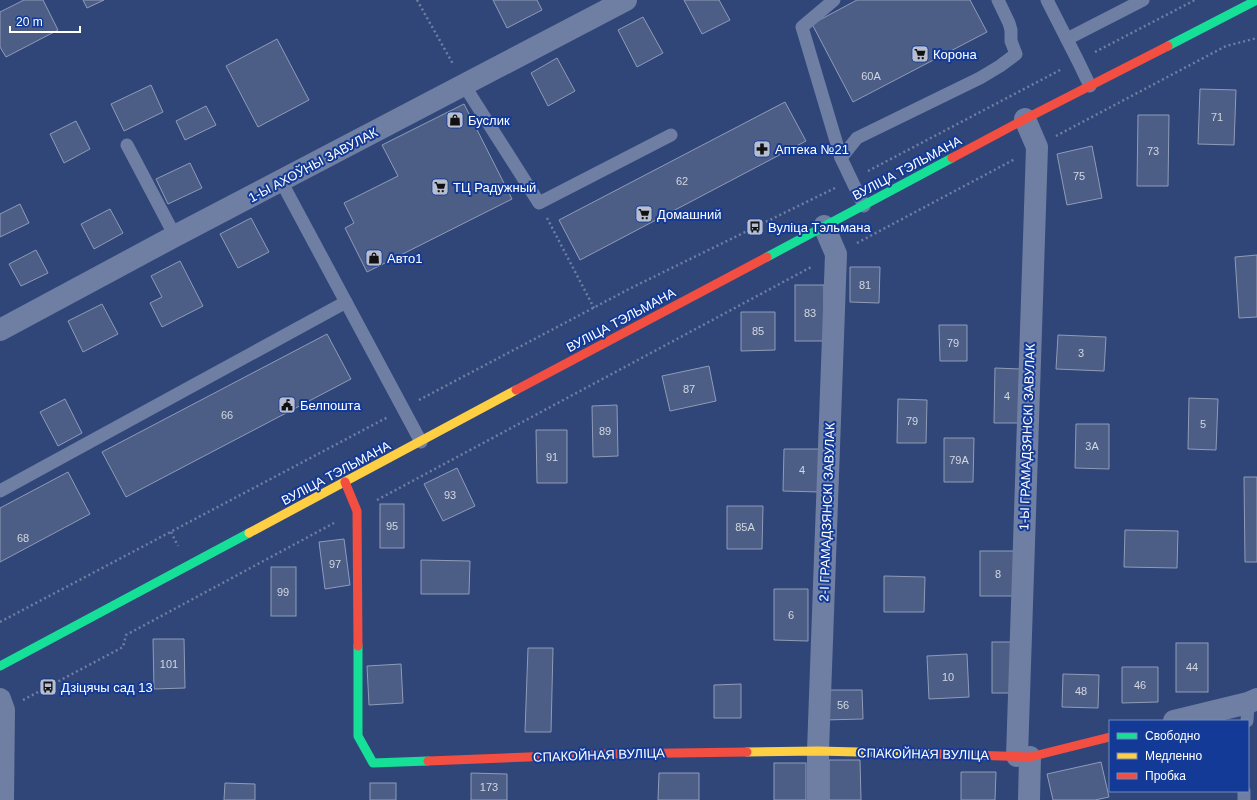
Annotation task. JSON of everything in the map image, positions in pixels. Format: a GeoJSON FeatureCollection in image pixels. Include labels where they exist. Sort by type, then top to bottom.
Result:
{"type":"FeatureCollection","features":[{"type":"Feature","properties":{"kind":"main road","name":"ВУЛІЦА ТЭЛЬМАНА"},"geometry":{"type":"LineString","coordinates":[[0,666],[1025,119],[1257,0]]}},
{"type":"Feature","properties":{"kind":"main road","name":"СПАКОЙНАЯ ВУЛІЦА"},"geometry":{"type":"LineString","coordinates":[[345,482],[357,511],[358,736],[373,763],[605,754],[818,751],[1024,756],[1109,737]]}},
{"type":"Feature","properties":{"kind":"street","name":"1-Ы АХОЎНЫ ЗАВУЛАК"},"geometry":{"type":"LineString","coordinates":[[0,330],[175,236],[626,0]]}},
{"type":"Feature","properties":{"kind":"street","name":"1-Ы ГРАМАДЗЯНСКІ ЗАВУЛАК"},"geometry":{"type":"LineString","coordinates":[[1025,119],[1037,147],[1024,756],[1029,800]]}},
{"type":"Feature","properties":{"kind":"street","name":"2-І ГРАМАДЗЯНСКІ ЗАВУЛАК"},"geometry":{"type":"LineString","coordinates":[[818,800],[818,751],[836,254],[824,226]]}},
{"type":"Feature","properties":{"kind":"street"},"geometry":{"type":"LineString","coordinates":[[2,705],[3,800]]}},
{"type":"Feature","properties":{"kind":"street"},"geometry":{"type":"LineString","coordinates":[[1180,720],[1251,708]]}},
{"type":"Feature","properties":{"kind":"lane"},"geometry":{"type":"LineString","coordinates":[[834,0],[802,27],[841,158],[864,206]]}},
{"type":"Feature","properties":{"kind":"lane"},"geometry":{"type":"LineString","coordinates":[[841,158],[857,138],[980,78],[1016,54],[1011,41],[1011,30],[1009,23],[998,0]]}},
{"type":"Feature","properties":{"kind":"lane"},"geometry":{"type":"LineString","coordinates":[[1046,0],[1090,86]]}},
{"type":"Feature","properties":{"kind":"lane"},"geometry":{"type":"LineString","coordinates":[[1067,39],[1142,0]]}},
{"type":"Feature","properties":{"kind":"lane"},"geometry":{"type":"LineString","coordinates":[[464,85],[539,203],[670,135]]}},
{"type":"Feature","properties":{"kind":"lane"},"geometry":{"type":"LineString","coordinates":[[127,144],[175,236]]}},
{"type":"Feature","properties":{"kind":"lane"},"geometry":{"type":"LineString","coordinates":[[281,181],[421,442]]}},
{"type":"Feature","properties":{"kind":"lane"},"geometry":{"type":"LineString","coordinates":[[0,491],[346,302]]}},
{"type":"Feature","properties":{"kind":"path"},"geometry":{"type":"LineString","coordinates":[[417,0],[464,85]]}},
{"type":"Feature","properties":{"kind":"path"},"geometry":{"type":"LineString","coordinates":[[0,622],[631,288],[851,180],[1195,0]]}},
{"type":"Feature","properties":{"kind":"path"},"geometry":{"type":"LineString","coordinates":[[2,705],[123,647],[126,635],[1226,46],[1257,38]]}},
{"type":"Feature","properties":{"kind":"path"},"geometry":{"type":"LineString","coordinates":[[539,203],[594,308]]}},
{"type":"Feature","properties":{"kind":"building"},"geometry":{"type":"Polygon","coordinates":[[[24,0],[43,0],[58,30],[6,57],[0,47],[0,12],[24,0]]]}},
{"type":"Feature","properties":{"kind":"building"},"geometry":{"type":"Polygon","coordinates":[[[83,0],[104,0],[87,8],[83,0]]]}},
{"type":"Feature","properties":{"kind":"building"},"geometry":{"type":"Polygon","coordinates":[[[493,0],[537,0],[542,10],[507,28],[493,0]]]}},
{"type":"Feature","properties":{"kind":"building"},"geometry":{"type":"Polygon","coordinates":[[[684,0],[719,0],[730,20],[702,34],[684,0]]]}},
{"type":"Feature","properties":{"kind":"building"},"geometry":{"type":"Polygon","coordinates":[[[857,0],[970,0],[987,32],[853,102],[812,24],[857,0]]]}},
{"type":"Feature","properties":{"kind":"building"},"geometry":{"type":"Polygon","coordinates":[[[643,17],[663,53],[637,67],[618,30],[643,17]]]}},
{"type":"Feature","properties":{"kind":"building"},"geometry":{"type":"Polygon","coordinates":[[[277,39],[309,100],[258,127],[226,66],[277,39]]]}},
{"type":"Feature","properties":{"kind":"building"},"geometry":{"type":"Polygon","coordinates":[[[557,58],[575,91],[548,106],[531,73],[557,58]]]}},
{"type":"Feature","properties":{"kind":"building"},"geometry":{"type":"Polygon","coordinates":[[[151,85],[163,112],[124,131],[111,104],[151,85]]]}},
{"type":"Feature","properties":{"kind":"building"},"geometry":{"type":"Polygon","coordinates":[[[1200,89],[1236,90],[1234,145],[1198,144],[1200,89]]]}},
{"type":"Feature","properties":{"kind":"building"},"geometry":{"type":"Polygon","coordinates":[[[785,102],[806,141],[580,260],[559,220],[785,102]]]}},
{"type":"Feature","properties":{"kind":"building","name":"ТЦ Радужный"},"geometry":{"type":"Polygon","coordinates":[[[464,104],[512,199],[367,272],[345,228],[354,223],[344,203],[398,176],[382,145],[464,104]]]}},
{"type":"Feature","properties":{"kind":"building"},"geometry":{"type":"Polygon","coordinates":[[[206,106],[216,125],[185,140],[176,121],[206,106]]]}},
{"type":"Feature","properties":{"kind":"building"},"geometry":{"type":"Polygon","coordinates":[[[1138,115],[1169,115],[1168,186],[1137,186],[1138,115]]]}},
{"type":"Feature","properties":{"kind":"building"},"geometry":{"type":"Polygon","coordinates":[[[76,121],[90,149],[64,163],[50,134],[76,121]]]}},
{"type":"Feature","properties":{"kind":"building"},"geometry":{"type":"Polygon","coordinates":[[[1092,146],[1102,198],[1067,205],[1057,154],[1092,146]]]}},
{"type":"Feature","properties":{"kind":"building"},"geometry":{"type":"Polygon","coordinates":[[[190,163],[202,188],[168,204],[156,179],[190,163]]]}},
{"type":"Feature","properties":{"kind":"building"},"geometry":{"type":"Polygon","coordinates":[[[20,204],[29,223],[0,237],[0,214],[20,204]]]}},
{"type":"Feature","properties":{"kind":"building"},"geometry":{"type":"Polygon","coordinates":[[[110,209],[123,233],[94,249],[81,224],[110,209]]]}},
{"type":"Feature","properties":{"kind":"building"},"geometry":{"type":"Polygon","coordinates":[[[251,218],[269,252],[238,268],[220,234],[251,218]]]}},
{"type":"Feature","properties":{"kind":"building"},"geometry":{"type":"Polygon","coordinates":[[[36,250],[48,273],[21,286],[9,264],[36,250]]]}},
{"type":"Feature","properties":{"kind":"building"},"geometry":{"type":"Polygon","coordinates":[[[1257,255],[1257,317],[1239,318],[1235,257],[1257,255]]]}},
{"type":"Feature","properties":{"kind":"building"},"geometry":{"type":"Polygon","coordinates":[[[180,261],[203,306],[162,327],[150,303],[162,297],[151,276],[180,261]]]}},
{"type":"Feature","properties":{"kind":"building"},"geometry":{"type":"Polygon","coordinates":[[[850,267],[880,267],[879,303],[850,302],[850,267]]]}},
{"type":"Feature","properties":{"kind":"building"},"geometry":{"type":"Polygon","coordinates":[[[795,285],[824,285],[824,341],[795,341],[795,285]]]}},
{"type":"Feature","properties":{"kind":"building"},"geometry":{"type":"Polygon","coordinates":[[[102,304],[118,334],[83,352],[68,321],[102,304]]]}},
{"type":"Feature","properties":{"kind":"building"},"geometry":{"type":"Polygon","coordinates":[[[741,312],[775,312],[775,350],[741,351],[741,312]]]}},
{"type":"Feature","properties":{"kind":"building"},"geometry":{"type":"Polygon","coordinates":[[[939,325],[967,325],[967,361],[940,361],[939,325]]]}},
{"type":"Feature","properties":{"kind":"building"},"geometry":{"type":"Polygon","coordinates":[[[327,334],[351,379],[126,497],[102,452],[327,334]]]}},
{"type":"Feature","properties":{"kind":"building"},"geometry":{"type":"Polygon","coordinates":[[[1058,335],[1106,337],[1104,371],[1056,369],[1058,335]]]}},
{"type":"Feature","properties":{"kind":"building"},"geometry":{"type":"Polygon","coordinates":[[[709,366],[716,401],[670,411],[662,376],[709,366]]]}},
{"type":"Feature","properties":{"kind":"building"},"geometry":{"type":"Polygon","coordinates":[[[995,368],[1020,369],[1020,423],[994,423],[995,368]]]}},
{"type":"Feature","properties":{"kind":"building"},"geometry":{"type":"Polygon","coordinates":[[[1189,398],[1218,399],[1216,450],[1188,449],[1189,398]]]}},
{"type":"Feature","properties":{"kind":"building"},"geometry":{"type":"Polygon","coordinates":[[[65,399],[82,433],[58,446],[40,412],[65,399]]]}},
{"type":"Feature","properties":{"kind":"building"},"geometry":{"type":"Polygon","coordinates":[[[898,399],[927,400],[926,443],[897,443],[898,399]]]}},
{"type":"Feature","properties":{"kind":"building"},"geometry":{"type":"Polygon","coordinates":[[[617,405],[618,456],[593,457],[592,406],[617,405]]]}},
{"type":"Feature","properties":{"kind":"building"},"geometry":{"type":"Polygon","coordinates":[[[1076,424],[1109,424],[1109,469],[1075,468],[1076,424]]]}},
{"type":"Feature","properties":{"kind":"building"},"geometry":{"type":"Polygon","coordinates":[[[536,430],[567,430],[567,483],[537,483],[536,430]]]}},
{"type":"Feature","properties":{"kind":"building"},"geometry":{"type":"Polygon","coordinates":[[[944,438],[974,438],[973,482],[944,482],[944,438]]]}},
{"type":"Feature","properties":{"kind":"building"},"geometry":{"type":"Polygon","coordinates":[[[784,449],[820,449],[820,492],[783,491],[784,449]]]}},
{"type":"Feature","properties":{"kind":"building"},"geometry":{"type":"Polygon","coordinates":[[[457,468],[475,506],[443,521],[424,484],[457,468]]]}},
{"type":"Feature","properties":{"kind":"building"},"geometry":{"type":"Polygon","coordinates":[[[68,472],[90,514],[0,562],[0,508],[68,472]]]}},
{"type":"Feature","properties":{"kind":"building"},"geometry":{"type":"Polygon","coordinates":[[[1244,477],[1257,477],[1257,562],[1245,562],[1244,477]]]}},
{"type":"Feature","properties":{"kind":"building"},"geometry":{"type":"Polygon","coordinates":[[[380,504],[404,504],[404,548],[380,548],[380,504]]]}},
{"type":"Feature","properties":{"kind":"building"},"geometry":{"type":"Polygon","coordinates":[[[727,506],[763,506],[762,549],[727,549],[727,506]]]}},
{"type":"Feature","properties":{"kind":"building"},"geometry":{"type":"Polygon","coordinates":[[[1125,530],[1178,531],[1177,568],[1124,567],[1125,530]]]}},
{"type":"Feature","properties":{"kind":"building"},"geometry":{"type":"Polygon","coordinates":[[[344,539],[350,585],[325,589],[319,542],[344,539]]]}},
{"type":"Feature","properties":{"kind":"building"},"geometry":{"type":"Polygon","coordinates":[[[980,551],[1015,551],[1015,596],[980,596],[980,551]]]}},
{"type":"Feature","properties":{"kind":"building"},"geometry":{"type":"Polygon","coordinates":[[[421,560],[470,561],[469,594],[421,594],[421,560]]]}},
{"type":"Feature","properties":{"kind":"building"},"geometry":{"type":"Polygon","coordinates":[[[271,567],[296,567],[296,616],[271,616],[271,567]]]}},
{"type":"Feature","properties":{"kind":"building"},"geometry":{"type":"Polygon","coordinates":[[[884,576],[925,577],[924,612],[884,612],[884,576]]]}},
{"type":"Feature","properties":{"kind":"building"},"geometry":{"type":"Polygon","coordinates":[[[774,589],[808,589],[808,641],[774,640],[774,589]]]}},
{"type":"Feature","properties":{"kind":"building"},"geometry":{"type":"Polygon","coordinates":[[[153,639],[184,639],[185,688],[154,689],[153,639]]]}},
{"type":"Feature","properties":{"kind":"building"},"geometry":{"type":"Polygon","coordinates":[[[992,642],[1014,642],[1014,693],[992,693],[992,642]]]}},
{"type":"Feature","properties":{"kind":"building"},"geometry":{"type":"Polygon","coordinates":[[[1176,643],[1208,643],[1208,692],[1176,692],[1176,643]]]}},
{"type":"Feature","properties":{"kind":"building"},"geometry":{"type":"Polygon","coordinates":[[[528,648],[553,648],[551,732],[525,732],[528,648]]]}},
{"type":"Feature","properties":{"kind":"building"},"geometry":{"type":"Polygon","coordinates":[[[967,654],[969,697],[929,699],[927,656],[967,654]]]}},
{"type":"Feature","properties":{"kind":"building"},"geometry":{"type":"Polygon","coordinates":[[[401,664],[403,703],[369,705],[367,666],[401,664]]]}},
{"type":"Feature","properties":{"kind":"building"},"geometry":{"type":"Polygon","coordinates":[[[1122,667],[1158,667],[1158,702],[1122,703],[1122,667]]]}},
{"type":"Feature","properties":{"kind":"building"},"geometry":{"type":"Polygon","coordinates":[[[1063,674],[1099,675],[1098,708],[1062,707],[1063,674]]]}},
{"type":"Feature","properties":{"kind":"building"},"geometry":{"type":"Polygon","coordinates":[[[741,684],[741,718],[714,718],[714,685],[741,684]]]}},
{"type":"Feature","properties":{"kind":"building"},"geometry":{"type":"Polygon","coordinates":[[[823,690],[862,690],[863,719],[824,720],[823,690]]]}},
{"type":"Feature","properties":{"kind":"building"},"geometry":{"type":"Polygon","coordinates":[[[829,760],[860,760],[861,800],[829,800],[829,760]]]}},
{"type":"Feature","properties":{"kind":"building"},"geometry":{"type":"Polygon","coordinates":[[[1101,762],[1109,797],[1095,800],[1053,800],[1047,774],[1101,762]]]}},
{"type":"Feature","properties":{"kind":"building"},"geometry":{"type":"Polygon","coordinates":[[[774,763],[806,763],[806,800],[774,800],[774,763]]]}},
{"type":"Feature","properties":{"kind":"building"},"geometry":{"type":"Polygon","coordinates":[[[961,772],[996,772],[995,800],[961,800],[961,772]]]}},
{"type":"Feature","properties":{"kind":"building"},"geometry":{"type":"Polygon","coordinates":[[[471,773],[507,774],[507,800],[471,800],[471,773]]]}},
{"type":"Feature","properties":{"kind":"building"},"geometry":{"type":"Polygon","coordinates":[[[659,773],[699,773],[699,800],[658,800],[659,773]]]}},
{"type":"Feature","properties":{"kind":"building"},"geometry":{"type":"Polygon","coordinates":[[[225,783],[255,784],[255,800],[224,800],[225,783]]]}},
{"type":"Feature","properties":{"kind":"building"},"geometry":{"type":"Polygon","coordinates":[[[370,783],[396,783],[396,800],[370,800],[370,783]]]}},
{"type":"Feature","properties":{"kind":"traffic: fast"},"geometry":{"type":"LineString","coordinates":[[1168,46],[1257,0]]}},
{"type":"Feature","properties":{"kind":"traffic: fast"},"geometry":{"type":"LineString","coordinates":[[767,257],[952,158]]}},
{"type":"Feature","properties":{"kind":"traffic: fast"},"geometry":{"type":"LineString","coordinates":[[0,666],[249,533]]}},
{"type":"Feature","properties":{"kind":"traffic: fast"},"geometry":{"type":"LineString","coordinates":[[358,646],[358,736],[373,763],[428,761]]}},
{"type":"Feature","properties":{"kind":"traffic: slow"},"geometry":{"type":"LineString","coordinates":[[249,533],[516,390]]}},
{"type":"Feature","properties":{"kind":"traffic: slow"},"geometry":{"type":"LineString","coordinates":[[747,752],[818,751],[937,754]]}},
{"type":"Feature","properties":{"kind":"traffic: jam"},"geometry":{"type":"LineString","coordinates":[[952,158],[1168,46]]}},
{"type":"Feature","properties":{"kind":"traffic: jam"},"geometry":{"type":"LineString","coordinates":[[516,390],[767,257]]}},
{"type":"Feature","properties":{"kind":"traffic: jam"},"geometry":{"type":"LineString","coordinates":[[345,482],[357,511],[358,646]]}},
{"type":"Feature","properties":{"kind":"traffic: jam"},"geometry":{"type":"LineString","coordinates":[[937,754],[1030,757],[1109,737]]}},
{"type":"Feature","properties":{"kind":"traffic: jam"},"geometry":{"type":"LineString","coordinates":[[428,761],[605,754],[747,752]]}},
{"type":"Feature","properties":{"kind":"place","name":"Корона"},"geometry":{"type":"Point","coordinates":[920,54]}},
{"type":"Feature","properties":{"kind":"place","name":"Буслик"},"geometry":{"type":"Point","coordinates":[455,120]}},
{"type":"Feature","properties":{"kind":"place","name":"Аптека №21"},"geometry":{"type":"Point","coordinates":[762,149]}},
{"type":"Feature","properties":{"kind":"place","name":"ТЦ Радужный"},"geometry":{"type":"Point","coordinates":[440,187]}},
{"type":"Feature","properties":{"kind":"place","name":"Домашний"},"geometry":{"type":"Point","coordinates":[644,214]}},
{"type":"Feature","properties":{"kind":"place","name":"Вуліца Тэльмана"},"geometry":{"type":"Point","coordinates":[755,227]}},
{"type":"Feature","properties":{"kind":"place","name":"Авто1"},"geometry":{"type":"Point","coordinates":[374,258]}},
{"type":"Feature","properties":{"kind":"place","name":"Белпошта"},"geometry":{"type":"Point","coordinates":[287,405]}},
{"type":"Feature","properties":{"kind":"place","name":"Дзіцячы сад 13"},"geometry":{"type":"Point","coordinates":[48,687]}}]}
